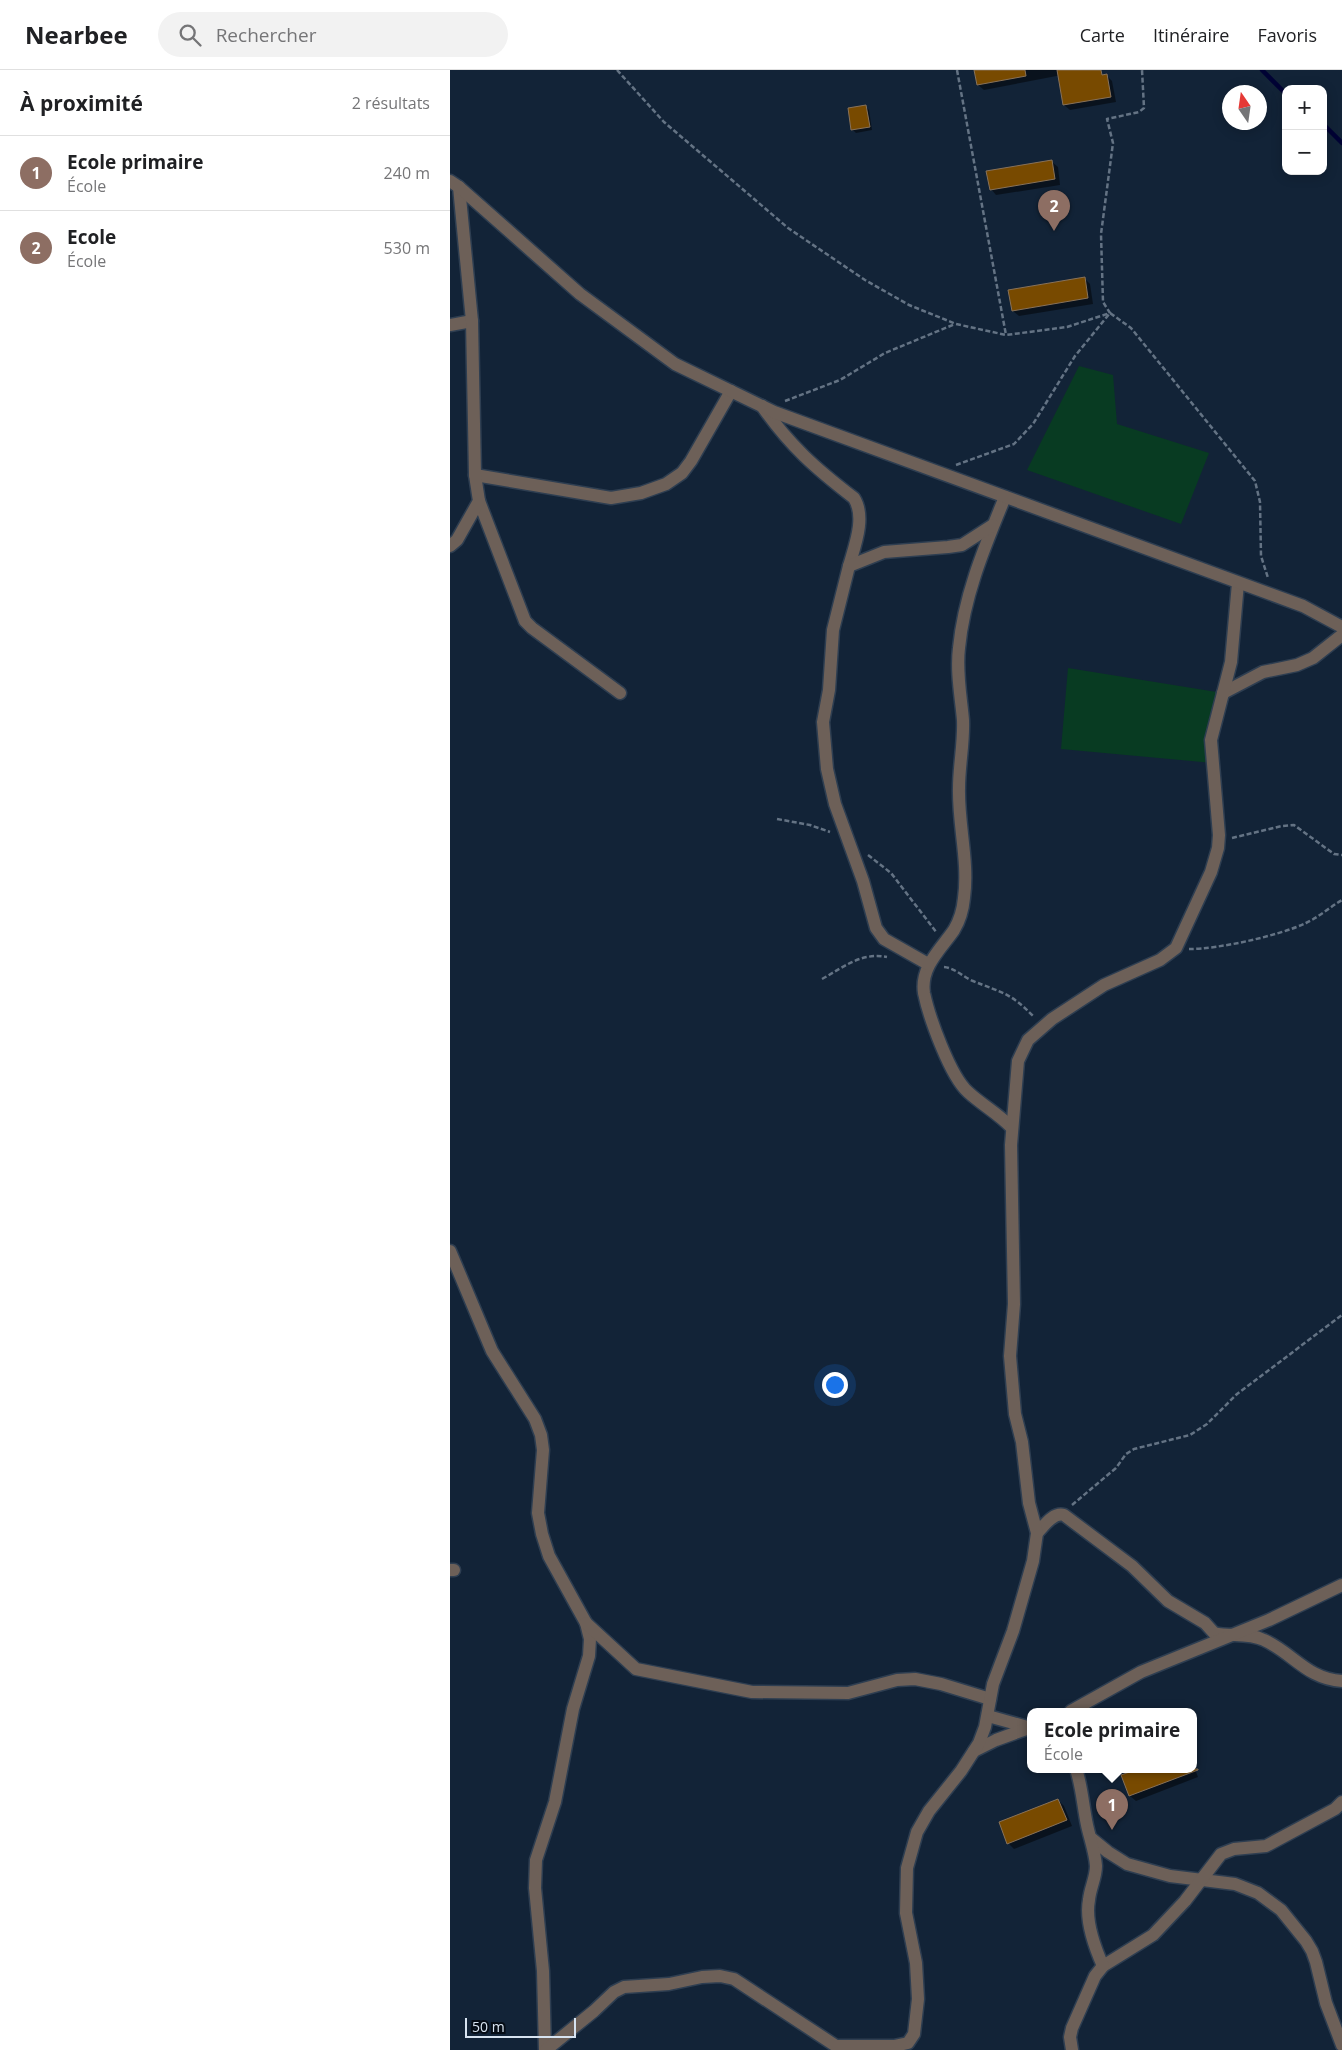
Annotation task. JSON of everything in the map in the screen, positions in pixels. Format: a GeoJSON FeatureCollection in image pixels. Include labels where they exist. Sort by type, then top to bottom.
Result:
{"type":"FeatureCollection","features":[{"type":"Feature","properties":{"kind":"street"},"geometry":{"type":"LineString","coordinates":[[455,184],[472,321],[475,475],[479,501],[525,621],[620,693]]}},
{"type":"Feature","properties":{"kind":"street"},"geometry":{"type":"LineString","coordinates":[[455,184],[580,294],[675,364],[762,406],[936,472],[1303,606],[1342,627]]}},
{"type":"Feature","properties":{"kind":"street"},"geometry":{"type":"LineString","coordinates":[[450,325],[472,321]]}},
{"type":"Feature","properties":{"kind":"street"},"geometry":{"type":"LineString","coordinates":[[475,475],[611,498],[650,490],[666,484],[682,472],[691,461],[731,391]]}},
{"type":"Feature","properties":{"kind":"street"},"geometry":{"type":"LineString","coordinates":[[762,406],[781,433],[802,455],[854,498],[859,505],[860,514],[857,533],[833,630],[829,690],[822,722],[828,769],[835,804],[863,881],[876,928],[884,939],[928,964]]}},
{"type":"Feature","properties":{"kind":"street"},"geometry":{"type":"LineString","coordinates":[[1005,497],[983,549],[964,611],[958,650],[963,722],[959,789],[966,872],[963,907],[953,930],[928,964],[924,990],[928,1008],[954,1074],[967,1092],[1000,1116],[1012,1128]]}},
{"type":"Feature","properties":{"kind":"street"},"geometry":{"type":"LineString","coordinates":[[450,546],[457,540],[479,501]]}},
{"type":"Feature","properties":{"kind":"street"},"geometry":{"type":"LineString","coordinates":[[849,566],[884,552],[948,548],[962,545],[993,525]]}},
{"type":"Feature","properties":{"kind":"street"},"geometry":{"type":"LineString","coordinates":[[545,2050],[594,2011],[614,1992],[624,1987],[669,1984],[702,1977],[720,1976],[734,1979],[835,2048],[894,2046],[908,2043],[914,2034],[918,1999],[916,1963],[906,1913],[907,1868],[917,1832],[929,1811],[961,1772],[982,1735],[988,1716],[993,1684],[1013,1631],[1022,1594],[1033,1561],[1037,1534],[1029,1503],[1022,1442],[1015,1414],[1010,1356],[1014,1304],[1012,1128],[1018,1061],[1028,1040],[1052,1019],[1104,985],[1160,960],[1176,948],[1212,872],[1218,841],[1211,740],[1231,662],[1238,583]]}},
{"type":"Feature","properties":{"kind":"street"},"geometry":{"type":"LineString","coordinates":[[1223,693],[1263,672],[1297,665],[1313,658],[1342,635]]}},
{"type":"Feature","properties":{"kind":"street"},"geometry":{"type":"LineString","coordinates":[[450,1251],[492,1351],[535,1419],[541,1435],[543,1450],[538,1513],[542,1534],[549,1556],[586,1623],[590,1639],[590,1656],[573,1709],[555,1802],[536,1860],[535,1888],[543,1971],[545,2050]]}},
{"type":"Feature","properties":{"kind":"street"},"geometry":{"type":"LineString","coordinates":[[1037,1534],[1054,1517],[1060,1514],[1064,1515],[1132,1566],[1168,1601],[1205,1623],[1214,1633],[1236,1634],[1266,1640],[1311,1673],[1324,1678],[1342,1681]]}},
{"type":"Feature","properties":{"kind":"street"},"geometry":{"type":"LineString","coordinates":[[1076,1708],[1141,1672],[1269,1620],[1342,1585]]}},
{"type":"Feature","properties":{"kind":"street"},"geometry":{"type":"LineString","coordinates":[[586,1623],[636,1669],[752,1692],[848,1694],[897,1680],[915,1679],[941,1684],[990,1699]]}},
{"type":"Feature","properties":{"kind":"street"},"geometry":{"type":"LineString","coordinates":[[988,1716],[1027,1727]]}},
{"type":"Feature","properties":{"kind":"street"},"geometry":{"type":"LineString","coordinates":[[974,1751],[996,1740],[1027,1729]]}},
{"type":"Feature","properties":{"kind":"street"},"geometry":{"type":"LineString","coordinates":[[1077,1773],[1087,1825],[1092,1839],[1096,1869],[1088,1900],[1088,1912],[1097,1954],[1103,1966]]}},
{"type":"Feature","properties":{"kind":"street"},"geometry":{"type":"LineString","coordinates":[[1072,2050],[1070,2037],[1072,2028],[1096,1976],[1103,1966],[1153,1935],[1172,1916],[1222,1854],[1234,1849],[1258,1848],[1274,1842],[1335,1809],[1342,1802]]}},
{"type":"Feature","properties":{"kind":"street"},"geometry":{"type":"LineString","coordinates":[[1092,1839],[1127,1864],[1170,1876],[1235,1884],[1258,1894],[1274,1904],[1292,1922],[1306,1941],[1316,1962],[1326,2003],[1342,2045]]}},
{"type":"Feature","properties":{"kind":"path"},"geometry":{"type":"LineString","coordinates":[[617,70],[664,122],[788,228],[865,280],[910,305],[956,324],[1006,335],[1067,327],[1110,312]]}},
{"type":"Feature","properties":{"kind":"path"},"geometry":{"type":"LineString","coordinates":[[957,70],[1006,335]]}},
{"type":"Feature","properties":{"kind":"path"},"geometry":{"type":"LineString","coordinates":[[1142,70],[1144,108],[1140,112],[1107,119],[1113,143],[1101,234],[1103,302],[1110,312],[1131,328],[1255,481],[1260,502],[1261,556],[1270,583],[1278,597]]}},
{"type":"Feature","properties":{"kind":"path"},"geometry":{"type":"LineString","coordinates":[[936,472],[1014,444],[1033,424],[1075,356],[1110,312]]}},
{"type":"Feature","properties":{"kind":"path"},"geometry":{"type":"LineString","coordinates":[[762,406],[790,400],[840,380],[885,353],[956,324]]}},
{"type":"Feature","properties":{"kind":"path"},"geometry":{"type":"LineString","coordinates":[[1218,841],[1294,825],[1334,854],[1342,855]]}},
{"type":"Feature","properties":{"kind":"path"},"geometry":{"type":"LineString","coordinates":[[1176,948],[1204,949],[1279,933],[1308,922],[1342,900]]}},
{"type":"Feature","properties":{"kind":"path"},"geometry":{"type":"LineString","coordinates":[[1060,1514],[1116,1468],[1126,1454],[1134,1449],[1190,1434],[1207,1424],[1237,1394],[1342,1315]]}},
{"type":"Feature","properties":{"kind":"green space"},"geometry":{"type":"Polygon","coordinates":[[[1079,366],[1113,375],[1117,424],[1209,453],[1181,524],[1027,470],[1079,366]]]}},
{"type":"Feature","properties":{"kind":"green space"},"geometry":{"type":"Polygon","coordinates":[[[1068,668],[1223,693],[1213,763],[1061,749],[1068,668]]]}},
{"type":"Feature","properties":{"kind":"building"},"geometry":{"type":"Polygon","coordinates":[[[974,70],[1025,70],[1026,76],[977,85],[974,70]]]}},
{"type":"Feature","properties":{"kind":"building"},"geometry":{"type":"Polygon","coordinates":[[[1057,70],[1101,70],[1102,75],[1107,74],[1111,97],[1063,105],[1057,70]]]}},
{"type":"Feature","properties":{"kind":"building"},"geometry":{"type":"Polygon","coordinates":[[[866,105],[870,127],[851,130],[848,108],[866,105]]]}},
{"type":"Feature","properties":{"kind":"building"},"geometry":{"type":"Polygon","coordinates":[[[1052,160],[1055,179],[990,190],[986,171],[1052,160]]]}},
{"type":"Feature","properties":{"kind":"building"},"geometry":{"type":"Polygon","coordinates":[[[1085,277],[1088,298],[1012,311],[1008,290],[1085,277]]]}},
{"type":"Feature","properties":{"kind":"building"},"geometry":{"type":"Polygon","coordinates":[[[1127,1773],[1190,1773],[1129,1796],[1121,1775],[1127,1773]]]}},
{"type":"Feature","properties":{"kind":"building"},"geometry":{"type":"Polygon","coordinates":[[[1058,1799],[1067,1820],[1007,1844],[999,1822],[1058,1799]]]}},
{"type":"Feature","properties":{"kind":"waterway"},"geometry":{"type":"LineString","coordinates":[[1262,70],[1282,90]]}},
{"type":"Feature","properties":{"kind":"waterway"},"geometry":{"type":"LineString","coordinates":[[1327,128],[1342,143]]}},
{"type":"Feature","properties":{"kind":"place","name":"Ecole"},"geometry":{"type":"Point","coordinates":[1054,231]}},
{"type":"Feature","properties":{"kind":"place","name":"Ecole primaire"},"geometry":{"type":"Point","coordinates":[1112,1830]}}]}
